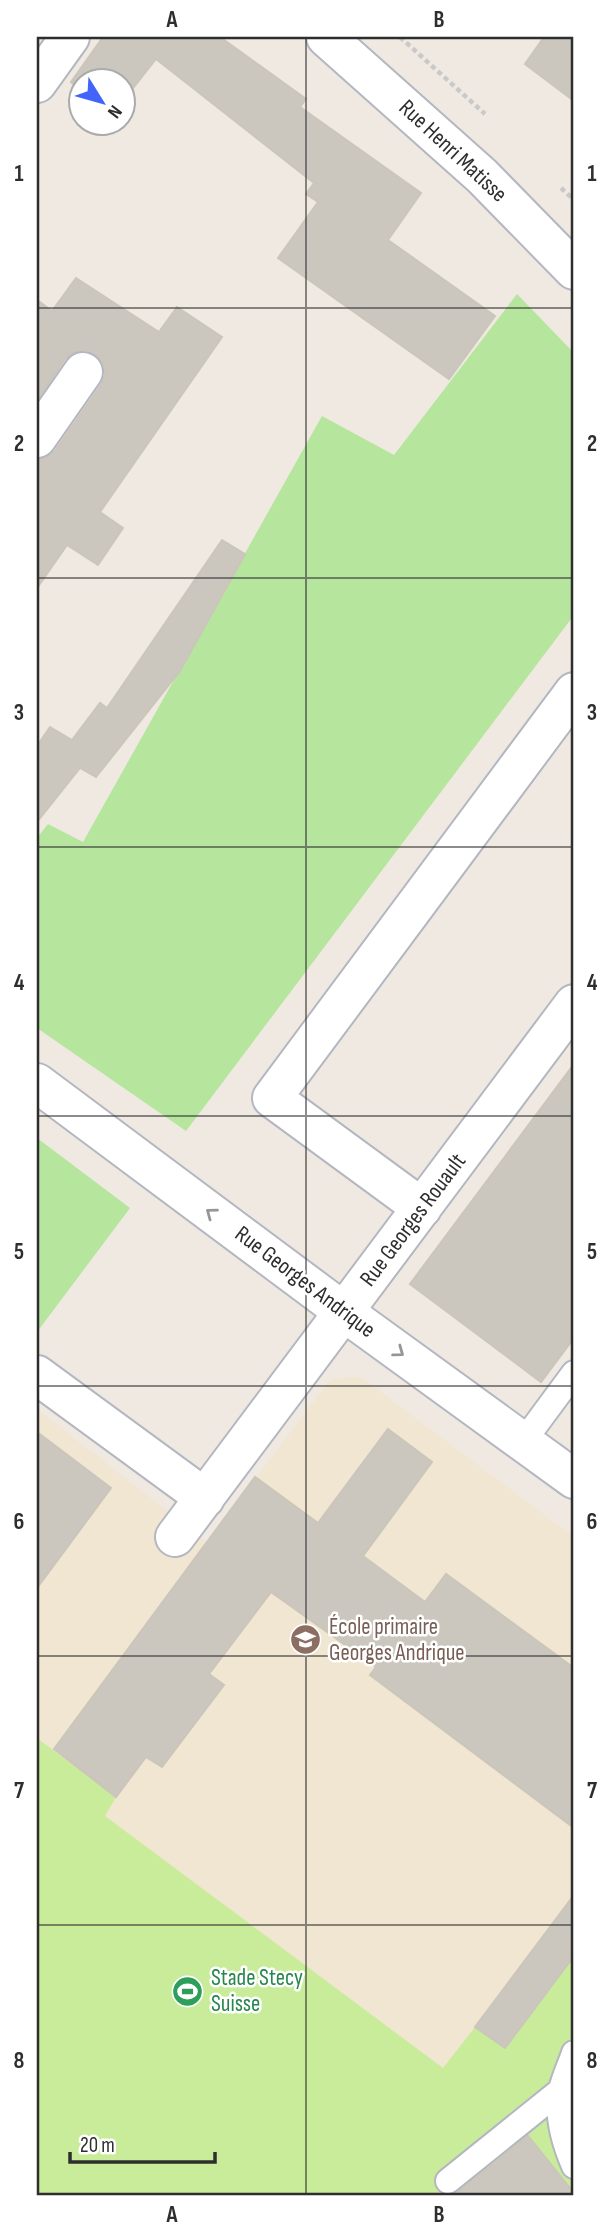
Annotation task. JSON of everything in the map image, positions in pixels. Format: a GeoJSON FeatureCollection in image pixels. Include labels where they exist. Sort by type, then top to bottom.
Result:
{"type":"FeatureCollection","features":[{"type":"Feature","properties":{"kind":"street"},"geometry":{"type":"LineString","coordinates":[[37,83],[70,37]]}},
{"type":"Feature","properties":{"kind":"street","name":"Rue Henri Matisse"},"geometry":{"type":"LineString","coordinates":[[345,43],[574,270]]}},
{"type":"Feature","properties":{"kind":"street"},"geometry":{"type":"LineString","coordinates":[[37,438],[83,372]]}},
{"type":"Feature","properties":{"kind":"street"},"geometry":{"type":"LineString","coordinates":[[422,1208],[272,1098],[574,692]]}},
{"type":"Feature","properties":{"kind":"street","name":"Rue Georges Rouault"},"geometry":{"type":"LineString","coordinates":[[175,1537],[574,1004]]}},
{"type":"Feature","properties":{"kind":"street","name":"Rue Georges Andrique"},"geometry":{"type":"LineString","coordinates":[[37,1083],[574,1479]]}},
{"type":"Feature","properties":{"kind":"street"},"geometry":{"type":"LineString","coordinates":[[40,1377],[205,1498]]}},
{"type":"Feature","properties":{"kind":"lane"},"geometry":{"type":"LineString","coordinates":[[523,1442],[574,1373]]}},
{"type":"Feature","properties":{"kind":"lane"},"geometry":{"type":"LineString","coordinates":[[574,2053],[561,2090],[560,2115],[564,2142],[574,2166]]}},
{"type":"Feature","properties":{"kind":"lane"},"geometry":{"type":"LineString","coordinates":[[448,2181],[561,2090]]}},
{"type":"Feature","properties":{"kind":"shaded area","name":"École primaire Georges Andrique"},"geometry":{"type":"Polygon","coordinates":[[[361,1377],[574,1537],[574,1955],[505,2048],[443,2068],[104,1816],[115,1797],[37,1737],[37,1409],[207,1542],[331,1379],[361,1377]]]}},
{"type":"Feature","properties":{"kind":"green space"},"geometry":{"type":"Polygon","coordinates":[[[517,294],[574,353],[574,615],[186,1131],[37,1028],[37,838],[48,824],[83,842],[322,416],[394,455],[517,294]]]}},
{"type":"Feature","properties":{"kind":"green space"},"geometry":{"type":"Polygon","coordinates":[[[37,1138],[130,1208],[37,1332],[37,1138]]]}},
{"type":"Feature","properties":{"kind":"green space","name":"Stade Stecy Suisse"},"geometry":{"type":"Polygon","coordinates":[[[37,1738],[116,1797],[105,1816],[443,2068],[475,2027],[505,2048],[574,1955],[574,2196],[37,2196],[37,1738]]]}},
{"type":"Feature","properties":{"kind":"building"},"geometry":{"type":"Polygon","coordinates":[[[103,37],[220,37],[306,99],[300,107],[421,193],[388,240],[495,316],[449,379],[278,258],[318,202],[306,194],[314,183],[156,59],[136,84],[136,66],[82,66],[103,37]]]}},
{"type":"Feature","properties":{"kind":"building"},"geometry":{"type":"Polygon","coordinates":[[[544,37],[574,37],[574,101],[525,64],[544,37]]]}},
{"type":"Feature","properties":{"kind":"building"},"geometry":{"type":"Polygon","coordinates":[[[76,278],[159,332],[177,307],[222,337],[100,512],[123,528],[98,565],[67,545],[37,588],[37,460],[55,451],[101,385],[105,375],[103,363],[96,355],[86,350],[74,352],[65,359],[37,400],[37,300],[52,311],[76,278]]]}},
{"type":"Feature","properties":{"kind":"building"},"geometry":{"type":"Polygon","coordinates":[[[222,540],[245,554],[180,671],[96,777],[80,768],[37,822],[37,746],[50,727],[72,740],[100,703],[107,708],[222,540]]]}},
{"type":"Feature","properties":{"kind":"building"},"geometry":{"type":"Polygon","coordinates":[[[574,1064],[574,1338],[541,1382],[410,1284],[574,1064]]]}},
{"type":"Feature","properties":{"kind":"building"},"geometry":{"type":"Polygon","coordinates":[[[388,1429],[432,1462],[363,1556],[425,1602],[446,1574],[574,1668],[574,1828],[370,1675],[376,1667],[271,1592],[209,1674],[224,1685],[162,1767],[146,1757],[116,1797],[54,1749],[255,1477],[318,1523],[388,1429]]]}},
{"type":"Feature","properties":{"kind":"building"},"geometry":{"type":"Polygon","coordinates":[[[37,1432],[111,1488],[37,1588],[37,1432]]]}},
{"type":"Feature","properties":{"kind":"building"},"geometry":{"type":"Polygon","coordinates":[[[574,1895],[574,1956],[505,2048],[475,2027],[574,1895]]]}},
{"type":"Feature","properties":{"kind":"building"},"geometry":{"type":"Polygon","coordinates":[[[528,2136],[574,2196],[449,2196],[457,2193],[528,2136]]]}},
{"type":"Feature","properties":{"kind":"place","name":"École primaire Georges Andrique"},"geometry":{"type":"Point","coordinates":[306,1640]}},
{"type":"Feature","properties":{"kind":"place","name":"Stade Stecy Suisse"},"geometry":{"type":"Point","coordinates":[188,1991]}}]}
